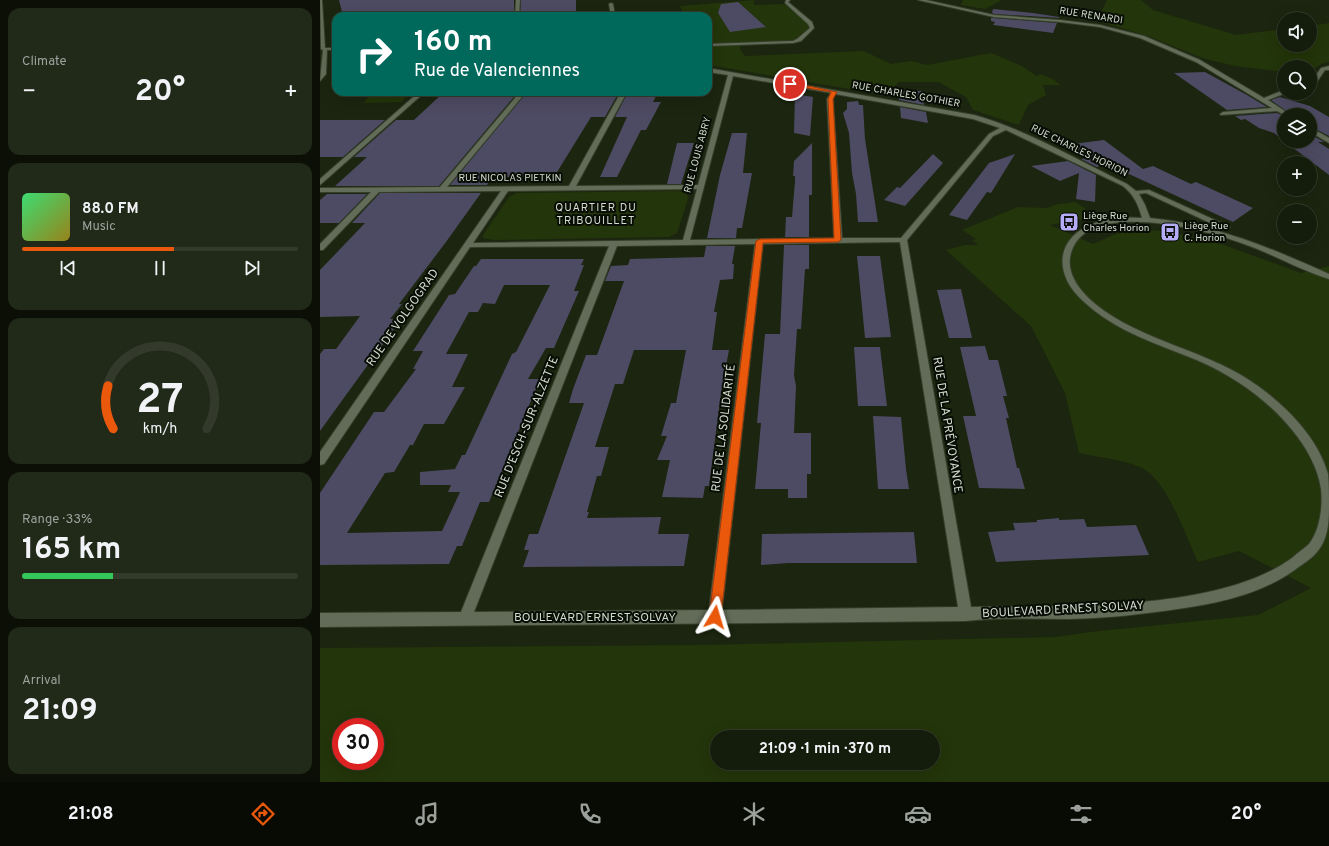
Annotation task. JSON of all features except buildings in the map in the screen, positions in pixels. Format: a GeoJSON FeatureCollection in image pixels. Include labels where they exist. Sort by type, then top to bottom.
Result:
{"type":"FeatureCollection","features":[{"type":"Feature","properties":{"kind":"street"},"geometry":{"type":"LineString","coordinates":[[320,0],[323,74],[320,79]]}},
{"type":"Feature","properties":{"kind":"street"},"geometry":{"type":"LineString","coordinates":[[517,12],[518,0]]}},
{"type":"Feature","properties":{"kind":"street"},"geometry":{"type":"LineString","coordinates":[[712,45],[793,42],[799,40],[812,28],[810,23],[786,2],[788,0]]}},
{"type":"Feature","properties":{"kind":"street","name":"RUE RENARDI"},"geometry":{"type":"LineString","coordinates":[[920,0],[994,16],[1060,21],[1100,26],[1123,31],[1164,46],[1198,61],[1277,108]]}},
{"type":"Feature","properties":{"kind":"street"},"geometry":{"type":"LineString","coordinates":[[611,4],[612,12]]}},
{"type":"Feature","properties":{"kind":"street"},"geometry":{"type":"LineString","coordinates":[[1317,78],[1323,69],[1329,68]]}},
{"type":"Feature","properties":{"kind":"street","name":"RUE CHARLES GOTHIER"},"geometry":{"type":"LineString","coordinates":[[712,71],[974,117],[1005,128]]}},
{"type":"Feature","properties":{"kind":"street","name":"RUE LOUIS ABRY"},"geometry":{"type":"LineString","coordinates":[[686,242],[731,74]]}},
{"type":"Feature","properties":{"kind":"street"},"geometry":{"type":"LineString","coordinates":[[834,92],[830,99],[838,240]]}},
{"type":"Feature","properties":{"kind":"street"},"geometry":{"type":"LineString","coordinates":[[1264,100],[1277,95]]}},
{"type":"Feature","properties":{"kind":"street"},"geometry":{"type":"LineString","coordinates":[[320,183],[418,96]]}},
{"type":"Feature","properties":{"kind":"street"},"geometry":{"type":"LineString","coordinates":[[442,189],[520,96]]}},
{"type":"Feature","properties":{"kind":"street"},"geometry":{"type":"LineString","coordinates":[[571,188],[622,96]]}},
{"type":"Feature","properties":{"kind":"street"},"geometry":{"type":"LineString","coordinates":[[1223,114],[1277,109]]}},
{"type":"Feature","properties":{"kind":"street"},"geometry":{"type":"LineString","coordinates":[[469,245],[903,240],[991,135],[1005,128]]}},
{"type":"Feature","properties":{"kind":"street","name":"RUE CHARLES HORION"},"geometry":{"type":"LineString","coordinates":[[1005,128],[1126,185],[1141,200],[1147,221]]}},
{"type":"Feature","properties":{"kind":"street"},"geometry":{"type":"LineString","coordinates":[[1317,133],[1329,141]]}},
{"type":"Feature","properties":{"kind":"street","name":"RUE NICOLAS PIETKIN"},"geometry":{"type":"LineString","coordinates":[[320,190],[700,187]]}},
{"type":"Feature","properties":{"kind":"street","name":"RUE DE VOLGOGRAD"},"geometry":{"type":"LineString","coordinates":[[320,462],[506,189]]}},
{"type":"Feature","properties":{"kind":"street"},"geometry":{"type":"LineString","coordinates":[[320,248],[377,190]]}},
{"type":"Feature","properties":{"kind":"street"},"geometry":{"type":"LineString","coordinates":[[1135,193],[1147,191],[1226,227]]}},
{"type":"Feature","properties":{"kind":"street","name":"BOULEVARD ERNEST SOLVAY"},"geometry":{"type":"LineString","coordinates":[[320,620],[715,617],[1072,612],[1125,609],[1213,596],[1246,588],[1274,577],[1298,563],[1315,546],[1324,525],[1327,508],[1326,486],[1321,468],[1310,444],[1277,407],[1241,378],[1195,355],[1135,332],[1098,310],[1075,288],[1068,276],[1065,264],[1066,254],[1072,242],[1094,225],[1109,221],[1147,221],[1204,229],[1236,238],[1329,277]]}},
{"type":"Feature","properties":{"kind":"street","name":"RUE DE LA PRÉVOYANCE"},"geometry":{"type":"LineString","coordinates":[[903,240],[966,614]]}},
{"type":"Feature","properties":{"kind":"street","name":"RUE DE LA SOLIDARITÉ"},"geometry":{"type":"LineString","coordinates":[[715,617],[760,241]]}},
{"type":"Feature","properties":{"kind":"street","name":"RUE D'ESCH-SUR-ALZETTE"},"geometry":{"type":"LineString","coordinates":[[465,619],[614,244]]}},
{"type":"Feature","properties":{"kind":"green space"},"geometry":{"type":"Polygon","coordinates":[[[754,0],[754,5],[784,4],[807,22],[810,28],[791,42],[712,44],[712,12],[682,12],[680,6],[754,0]]]}},
{"type":"Feature","properties":{"kind":"green space"},"geometry":{"type":"Polygon","coordinates":[[[963,0],[1002,0],[985,9],[961,5],[963,0]]]}},
{"type":"Feature","properties":{"kind":"green space"},"geometry":{"type":"Polygon","coordinates":[[[1107,0],[1141,0],[1153,10],[1236,35],[1277,30],[1277,52],[1317,52],[1317,25],[1329,23],[1329,62],[1323,63],[1317,67],[1317,60],[1277,60],[1277,71],[1235,66],[1205,59],[1148,36],[1104,23],[1100,14],[1107,0]]]}},
{"type":"Feature","properties":{"kind":"green space"},"geometry":{"type":"Polygon","coordinates":[[[740,45],[740,49],[745,56],[864,51],[891,64],[911,61],[927,65],[991,53],[1022,66],[1037,76],[1041,74],[1061,85],[1043,85],[1046,95],[1028,105],[1019,125],[973,110],[966,97],[938,82],[899,82],[885,95],[712,66],[712,46],[740,45]]]}},
{"type":"Feature","properties":{"kind":"green space"},"geometry":{"type":"Polygon","coordinates":[[[369,96],[407,96],[401,102],[364,103],[369,96]]]}},
{"type":"Feature","properties":{"kind":"green space"},"geometry":{"type":"Polygon","coordinates":[[[679,191],[687,194],[688,199],[677,233],[669,237],[494,240],[483,238],[483,235],[509,197],[516,193],[679,191]]]}},
{"type":"Feature","properties":{"kind":"green space"},"geometry":{"type":"Polygon","coordinates":[[[1075,202],[1085,208],[1088,218],[1050,225],[1093,244],[1129,230],[1168,231],[1221,244],[1301,273],[1329,266],[1329,782],[320,782],[320,648],[703,645],[1056,637],[1090,632],[1258,615],[1311,588],[1239,551],[1198,562],[1168,496],[1151,474],[1135,465],[1079,453],[1065,393],[1031,326],[946,250],[965,245],[978,245],[972,240],[976,239],[962,230],[1018,207],[1047,208],[1058,204],[1075,202]]]}},
{"type":"Feature","properties":{"kind":"place","name":"Liège Rue Charles Horion"},"geometry":{"type":"Point","coordinates":[1069,222]}},
{"type":"Feature","properties":{"kind":"place","name":"Liège Rue C. Horion"},"geometry":{"type":"Point","coordinates":[1170,232]}},
{"type":"Feature","properties":{"kind":"district","name":"QUARTIER DU TRIBOUILLET"},"geometry":{"type":"Point","coordinates":[596,214]}},
{"type":"Feature","properties":{"kind":"route"},"geometry":{"type":"LineString","coordinates":[[715,617],[760,241],[838,240],[830,99],[834,92],[790,84]]}}]}
